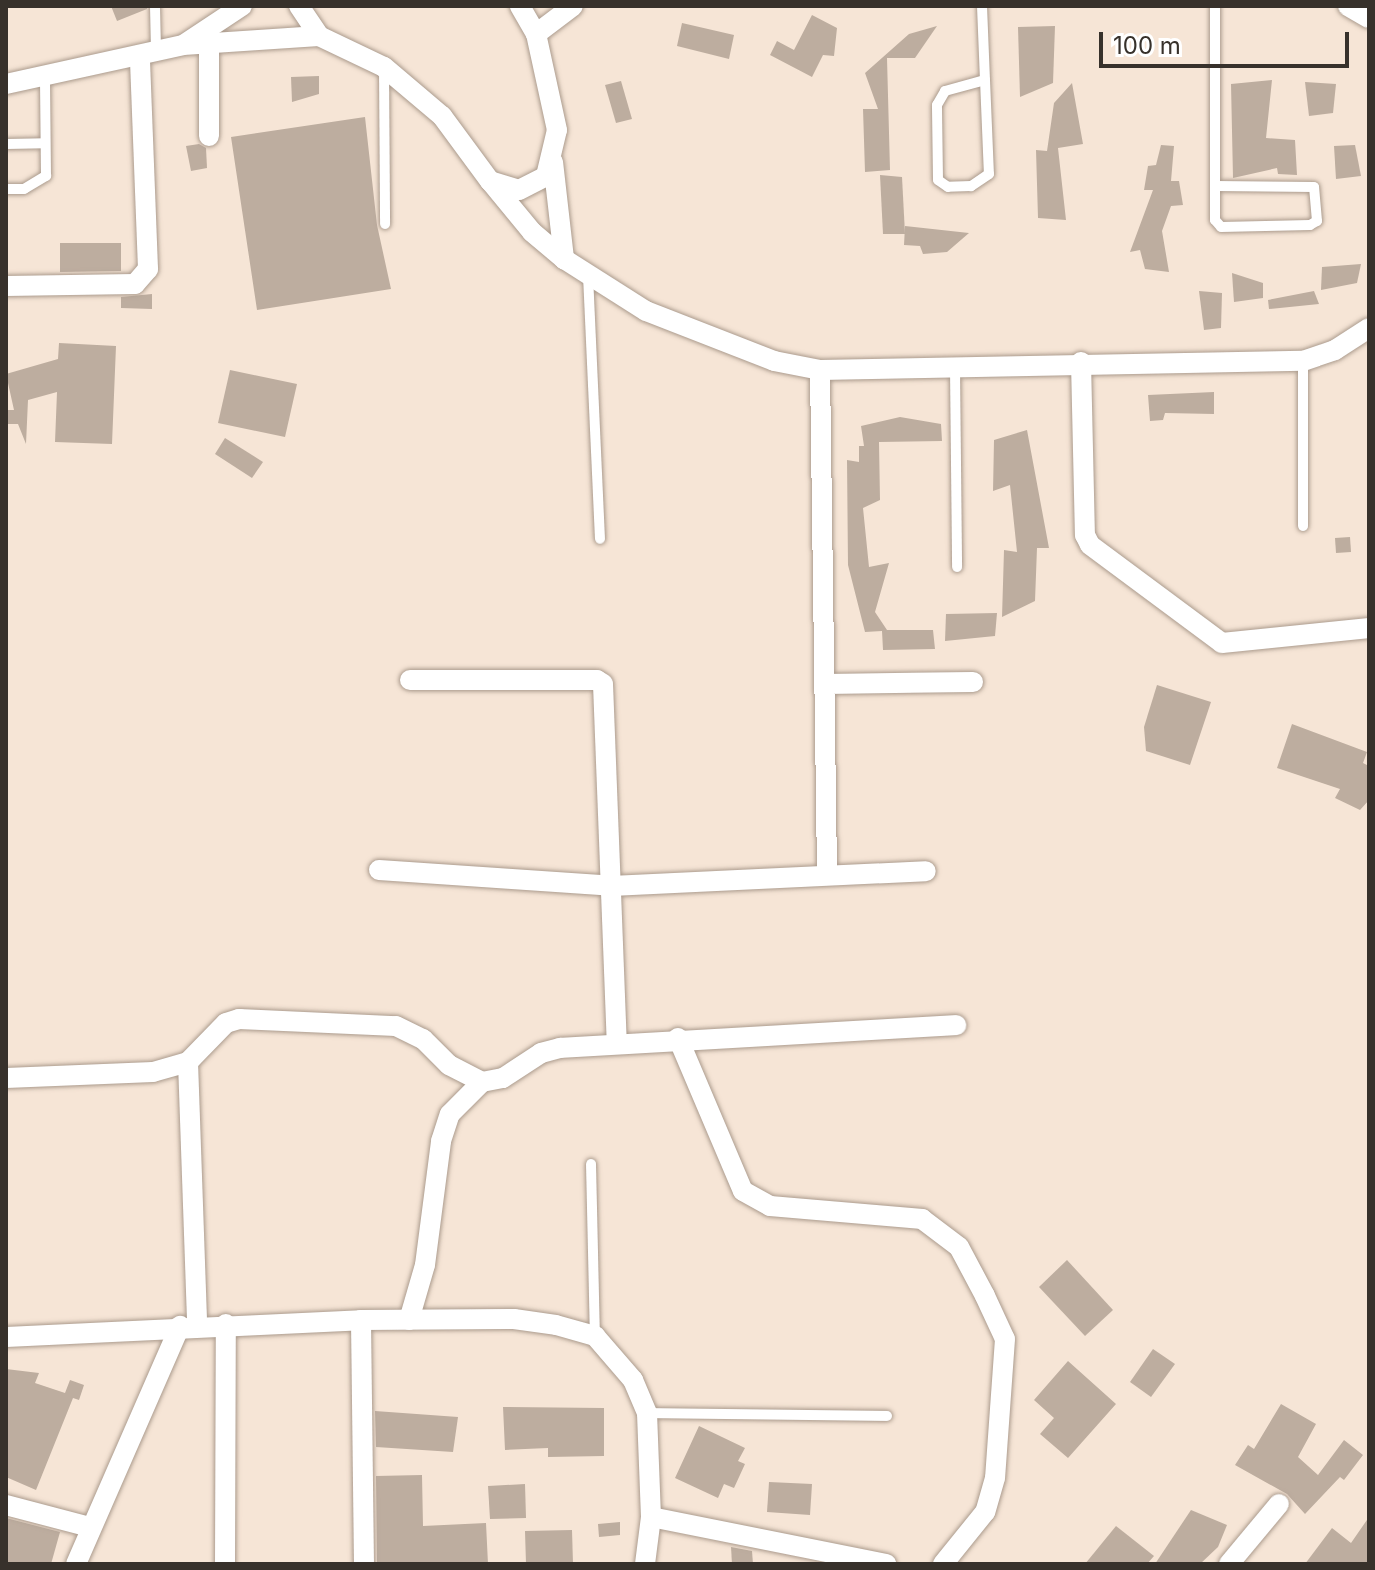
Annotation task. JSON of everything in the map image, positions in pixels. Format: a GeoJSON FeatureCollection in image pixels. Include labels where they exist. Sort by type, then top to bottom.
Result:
{"type":"FeatureCollection","features":[{"type":"Feature","properties":{"kind":"street"},"geometry":{"type":"LineString","coordinates":[[183,45],[242,6]]}},
{"type":"Feature","properties":{"kind":"street"},"geometry":{"type":"LineString","coordinates":[[299,6],[319,36]]}},
{"type":"Feature","properties":{"kind":"street"},"geometry":{"type":"LineString","coordinates":[[520,6],[536,34],[553,99],[557,130],[553,162],[564,259]]}},
{"type":"Feature","properties":{"kind":"street"},"geometry":{"type":"LineString","coordinates":[[536,34],[573,6]]}},
{"type":"Feature","properties":{"kind":"street"},"geometry":{"type":"LineString","coordinates":[[1348,6],[1369,18]]}},
{"type":"Feature","properties":{"kind":"street"},"geometry":{"type":"LineString","coordinates":[[6,84],[183,45],[319,36],[384,67],[442,116],[532,232],[564,259],[646,311],[774,361],[820,370],[1081,362],[1303,361],[1335,350],[1369,328]]}},
{"type":"Feature","properties":{"kind":"street"},"geometry":{"type":"LineString","coordinates":[[209,42],[209,136]]}},
{"type":"Feature","properties":{"kind":"street"},"geometry":{"type":"LineString","coordinates":[[6,286],[135,284],[148,269],[148,55]]}},
{"type":"Feature","properties":{"kind":"street"},"geometry":{"type":"LineString","coordinates":[[490,181],[519,190],[538,184],[553,162]]}},
{"type":"Feature","properties":{"kind":"street"},"geometry":{"type":"LineString","coordinates":[[1081,362],[1085,535],[1090,545],[1222,643],[1369,628]]}},
{"type":"Feature","properties":{"kind":"street"},"geometry":{"type":"LineString","coordinates":[[820,370],[827,873]]}},
{"type":"Feature","properties":{"kind":"street"},"geometry":{"type":"LineString","coordinates":[[410,680],[597,680],[603,684],[617,1041]]}},
{"type":"Feature","properties":{"kind":"street"},"geometry":{"type":"LineString","coordinates":[[825,684],[973,682]]}},
{"type":"Feature","properties":{"kind":"street"},"geometry":{"type":"LineString","coordinates":[[379,870],[611,886],[827,873],[926,871]]}},
{"type":"Feature","properties":{"kind":"street"},"geometry":{"type":"LineString","coordinates":[[6,1078],[153,1072],[188,1062],[226,1023],[239,1019],[396,1026],[423,1039],[449,1065],[482,1082]]}},
{"type":"Feature","properties":{"kind":"street"},"geometry":{"type":"LineString","coordinates":[[409,1320],[425,1265],[441,1141],[450,1114],[482,1082],[503,1078],[541,1053],[617,1041],[956,1025]]}},
{"type":"Feature","properties":{"kind":"street"},"geometry":{"type":"LineString","coordinates":[[678,1038],[743,1191],[770,1206],[922,1219],[959,1247],[985,1296],[1005,1339],[995,1478],[985,1512],[943,1564]]}},
{"type":"Feature","properties":{"kind":"street"},"geometry":{"type":"LineString","coordinates":[[76,1564],[90,1527],[188,1326],[188,1062]]}},
{"type":"Feature","properties":{"kind":"street"},"geometry":{"type":"LineString","coordinates":[[6,1337],[226,1324],[514,1319],[595,1336],[633,1380],[647,1413],[651,1517],[645,1564]]}},
{"type":"Feature","properties":{"kind":"street"},"geometry":{"type":"LineString","coordinates":[[361,1320],[364,1564]]}},
{"type":"Feature","properties":{"kind":"street"},"geometry":{"type":"LineString","coordinates":[[225,1564],[226,1324]]}},
{"type":"Feature","properties":{"kind":"street"},"geometry":{"type":"LineString","coordinates":[[1229,1564],[1279,1504]]}},
{"type":"Feature","properties":{"kind":"street"},"geometry":{"type":"LineString","coordinates":[[6,1505],[90,1527]]}},
{"type":"Feature","properties":{"kind":"street"},"geometry":{"type":"LineString","coordinates":[[651,1517],[886,1564]]}},
{"type":"Feature","properties":{"kind":"lane"},"geometry":{"type":"LineString","coordinates":[[148,55],[155,6]]}},
{"type":"Feature","properties":{"kind":"lane"},"geometry":{"type":"LineString","coordinates":[[982,6],[989,174],[971,186],[948,187],[938,180],[937,105],[945,91],[985,80]]}},
{"type":"Feature","properties":{"kind":"lane"},"geometry":{"type":"LineString","coordinates":[[1215,6],[1215,186],[1215,220],[1221,227],[1310,225],[1317,221],[1314,187],[1215,186]]}},
{"type":"Feature","properties":{"kind":"lane"},"geometry":{"type":"LineString","coordinates":[[384,67],[385,224]]}},
{"type":"Feature","properties":{"kind":"lane"},"geometry":{"type":"LineString","coordinates":[[6,189],[38,185],[46,176],[45,76]]}},
{"type":"Feature","properties":{"kind":"lane"},"geometry":{"type":"LineString","coordinates":[[6,144],[45,143]]}},
{"type":"Feature","properties":{"kind":"lane"},"geometry":{"type":"LineString","coordinates":[[588,275],[600,539]]}},
{"type":"Feature","properties":{"kind":"lane"},"geometry":{"type":"LineString","coordinates":[[1303,361],[1303,526]]}},
{"type":"Feature","properties":{"kind":"lane"},"geometry":{"type":"LineString","coordinates":[[955,368],[957,567]]}},
{"type":"Feature","properties":{"kind":"lane"},"geometry":{"type":"LineString","coordinates":[[591,1164],[595,1336]]}},
{"type":"Feature","properties":{"kind":"lane"},"geometry":{"type":"LineString","coordinates":[[647,1413],[887,1416]]}},
{"type":"Feature","properties":{"kind":"building"},"geometry":{"type":"Polygon","coordinates":[[[111,6],[147,6],[147,9],[117,21],[111,6]]]}},
{"type":"Feature","properties":{"kind":"building"},"geometry":{"type":"Polygon","coordinates":[[[812,15],[837,28],[834,56],[823,55],[812,77],[770,55],[777,41],[794,50],[812,15]]]}},
{"type":"Feature","properties":{"kind":"building"},"geometry":{"type":"Polygon","coordinates":[[[682,23],[734,35],[729,59],[677,46],[682,23]]]}},
{"type":"Feature","properties":{"kind":"building"},"geometry":{"type":"Polygon","coordinates":[[[937,26],[915,58],[887,58],[890,170],[865,172],[863,109],[878,109],[865,73],[909,34],[937,26]]]}},
{"type":"Feature","properties":{"kind":"building"},"geometry":{"type":"Polygon","coordinates":[[[1055,26],[1053,83],[1020,97],[1018,27],[1055,26]]]}},
{"type":"Feature","properties":{"kind":"building"},"geometry":{"type":"Polygon","coordinates":[[[319,76],[319,94],[292,102],[291,77],[319,76]]]}},
{"type":"Feature","properties":{"kind":"building"},"geometry":{"type":"Polygon","coordinates":[[[1272,80],[1266,138],[1295,140],[1297,175],[1278,174],[1277,168],[1233,178],[1231,84],[1272,80]]]}},
{"type":"Feature","properties":{"kind":"building"},"geometry":{"type":"Polygon","coordinates":[[[621,81],[632,119],[616,123],[605,85],[621,81]]]}},
{"type":"Feature","properties":{"kind":"building"},"geometry":{"type":"Polygon","coordinates":[[[1305,82],[1336,84],[1333,113],[1309,116],[1305,82]]]}},
{"type":"Feature","properties":{"kind":"building"},"geometry":{"type":"Polygon","coordinates":[[[1072,83],[1083,144],[1058,148],[1066,220],[1038,218],[1036,150],[1047,151],[1054,103],[1072,83]]]}},
{"type":"Feature","properties":{"kind":"building"},"geometry":{"type":"Polygon","coordinates":[[[365,117],[377,225],[391,289],[257,310],[231,137],[365,117]]]}},
{"type":"Feature","properties":{"kind":"building"},"geometry":{"type":"Polygon","coordinates":[[[199,144],[206,148],[207,168],[191,171],[186,146],[199,144]]]}},
{"type":"Feature","properties":{"kind":"building"},"geometry":{"type":"Polygon","coordinates":[[[1161,145],[1174,146],[1171,181],[1179,181],[1183,205],[1171,206],[1162,231],[1169,272],[1145,269],[1140,250],[1130,252],[1153,190],[1144,190],[1148,166],[1156,165],[1161,145]]]}},
{"type":"Feature","properties":{"kind":"building"},"geometry":{"type":"Polygon","coordinates":[[[1355,145],[1361,176],[1336,179],[1334,146],[1355,145]]]}},
{"type":"Feature","properties":{"kind":"building"},"geometry":{"type":"Polygon","coordinates":[[[880,175],[902,177],[905,234],[883,234],[880,175]]]}},
{"type":"Feature","properties":{"kind":"building"},"geometry":{"type":"Polygon","coordinates":[[[905,226],[969,233],[947,252],[923,254],[920,246],[904,245],[905,226]]]}},
{"type":"Feature","properties":{"kind":"building"},"geometry":{"type":"Polygon","coordinates":[[[60,243],[121,243],[121,271],[60,272],[60,243]]]}},
{"type":"Feature","properties":{"kind":"building"},"geometry":{"type":"Polygon","coordinates":[[[1361,264],[1357,283],[1321,290],[1322,267],[1361,264]]]}},
{"type":"Feature","properties":{"kind":"building"},"geometry":{"type":"Polygon","coordinates":[[[1232,273],[1263,283],[1263,298],[1234,302],[1232,273]]]}},
{"type":"Feature","properties":{"kind":"building"},"geometry":{"type":"Polygon","coordinates":[[[1199,291],[1222,293],[1221,328],[1204,330],[1199,291]]]}},
{"type":"Feature","properties":{"kind":"building"},"geometry":{"type":"Polygon","coordinates":[[[1314,291],[1319,304],[1269,309],[1268,300],[1314,291]]]}},
{"type":"Feature","properties":{"kind":"building"},"geometry":{"type":"Polygon","coordinates":[[[152,294],[152,309],[121,308],[121,297],[152,294]]]}},
{"type":"Feature","properties":{"kind":"building"},"geometry":{"type":"Polygon","coordinates":[[[59,343],[116,346],[112,444],[55,442],[57,392],[28,400],[26,444],[18,424],[6,424],[6,410],[14,410],[6,374],[58,359],[59,343]]]}},
{"type":"Feature","properties":{"kind":"building"},"geometry":{"type":"Polygon","coordinates":[[[230,370],[297,384],[285,437],[218,423],[230,370]]]}},
{"type":"Feature","properties":{"kind":"building"},"geometry":{"type":"Polygon","coordinates":[[[1214,392],[1214,414],[1165,413],[1163,420],[1150,421],[1148,395],[1214,392]]]}},
{"type":"Feature","properties":{"kind":"building"},"geometry":{"type":"Polygon","coordinates":[[[900,417],[941,424],[942,441],[879,442],[880,500],[863,508],[869,567],[889,563],[875,612],[887,630],[933,630],[935,649],[883,650],[882,631],[865,632],[848,565],[847,460],[859,462],[859,446],[864,446],[861,426],[900,417]]]}},
{"type":"Feature","properties":{"kind":"building"},"geometry":{"type":"Polygon","coordinates":[[[1027,430],[1049,548],[1037,548],[1035,601],[1002,617],[1004,550],[1017,552],[1010,485],[993,491],[994,440],[1027,430]]]}},
{"type":"Feature","properties":{"kind":"building"},"geometry":{"type":"Polygon","coordinates":[[[225,438],[263,462],[252,478],[215,454],[225,438]]]}},
{"type":"Feature","properties":{"kind":"building"},"geometry":{"type":"Polygon","coordinates":[[[1350,537],[1351,552],[1336,553],[1335,538],[1350,537]]]}},
{"type":"Feature","properties":{"kind":"building"},"geometry":{"type":"Polygon","coordinates":[[[997,613],[995,636],[945,641],[946,614],[997,613]]]}},
{"type":"Feature","properties":{"kind":"building"},"geometry":{"type":"Polygon","coordinates":[[[1157,685],[1211,702],[1190,765],[1146,751],[1144,727],[1157,685]]]}},
{"type":"Feature","properties":{"kind":"building"},"geometry":{"type":"Polygon","coordinates":[[[1292,724],[1367,752],[1363,763],[1369,766],[1369,800],[1360,810],[1335,798],[1340,789],[1277,768],[1292,724]]]}},
{"type":"Feature","properties":{"kind":"building"},"geometry":{"type":"Polygon","coordinates":[[[1067,1260],[1113,1310],[1085,1336],[1039,1287],[1067,1260]]]}},
{"type":"Feature","properties":{"kind":"building"},"geometry":{"type":"Polygon","coordinates":[[[1153,1349],[1175,1364],[1151,1397],[1130,1382],[1153,1349]]]}},
{"type":"Feature","properties":{"kind":"building"},"geometry":{"type":"Polygon","coordinates":[[[1068,1361],[1116,1404],[1068,1458],[1040,1434],[1054,1418],[1034,1400],[1068,1361]]]}},
{"type":"Feature","properties":{"kind":"building"},"geometry":{"type":"Polygon","coordinates":[[[6,1369],[39,1373],[35,1383],[65,1393],[70,1380],[84,1385],[79,1400],[73,1398],[36,1490],[6,1477],[6,1369]]]}},
{"type":"Feature","properties":{"kind":"building"},"geometry":{"type":"Polygon","coordinates":[[[1281,1404],[1316,1424],[1298,1457],[1318,1475],[1344,1440],[1363,1455],[1344,1480],[1340,1477],[1305,1514],[1287,1494],[1235,1465],[1248,1445],[1254,1449],[1281,1404]]]}},
{"type":"Feature","properties":{"kind":"building"},"geometry":{"type":"Polygon","coordinates":[[[503,1407],[604,1408],[604,1456],[548,1457],[548,1448],[505,1450],[503,1407]]]}},
{"type":"Feature","properties":{"kind":"building"},"geometry":{"type":"Polygon","coordinates":[[[375,1411],[458,1417],[453,1452],[376,1447],[375,1411]]]}},
{"type":"Feature","properties":{"kind":"building"},"geometry":{"type":"Polygon","coordinates":[[[699,1426],[745,1448],[738,1461],[745,1464],[734,1488],[724,1484],[718,1498],[675,1478],[699,1426]]]}},
{"type":"Feature","properties":{"kind":"building"},"geometry":{"type":"Polygon","coordinates":[[[422,1475],[423,1526],[486,1523],[488,1564],[377,1564],[376,1476],[422,1475]]]}},
{"type":"Feature","properties":{"kind":"building"},"geometry":{"type":"Polygon","coordinates":[[[769,1482],[812,1484],[810,1515],[767,1512],[769,1482]]]}},
{"type":"Feature","properties":{"kind":"building"},"geometry":{"type":"Polygon","coordinates":[[[525,1484],[526,1518],[490,1519],[488,1486],[525,1484]]]}},
{"type":"Feature","properties":{"kind":"building"},"geometry":{"type":"Polygon","coordinates":[[[1191,1510],[1227,1525],[1218,1547],[1200,1564],[1155,1564],[1191,1510]]]}},
{"type":"Feature","properties":{"kind":"building"},"geometry":{"type":"Polygon","coordinates":[[[1369,1517],[1369,1564],[1305,1564],[1332,1528],[1351,1543],[1369,1517]]]}},
{"type":"Feature","properties":{"kind":"building"},"geometry":{"type":"Polygon","coordinates":[[[6,1518],[60,1532],[51,1564],[6,1564],[6,1518]]]}},
{"type":"Feature","properties":{"kind":"building"},"geometry":{"type":"Polygon","coordinates":[[[620,1522],[620,1535],[599,1537],[598,1524],[620,1522]]]}},
{"type":"Feature","properties":{"kind":"building"},"geometry":{"type":"Polygon","coordinates":[[[1116,1526],[1154,1556],[1147,1564],[1085,1564],[1116,1526]]]}},
{"type":"Feature","properties":{"kind":"building"},"geometry":{"type":"Polygon","coordinates":[[[572,1530],[573,1564],[526,1564],[525,1531],[572,1530]]]}},
{"type":"Feature","properties":{"kind":"building"},"geometry":{"type":"Polygon","coordinates":[[[731,1547],[752,1551],[753,1564],[732,1564],[731,1547]]]}}]}
